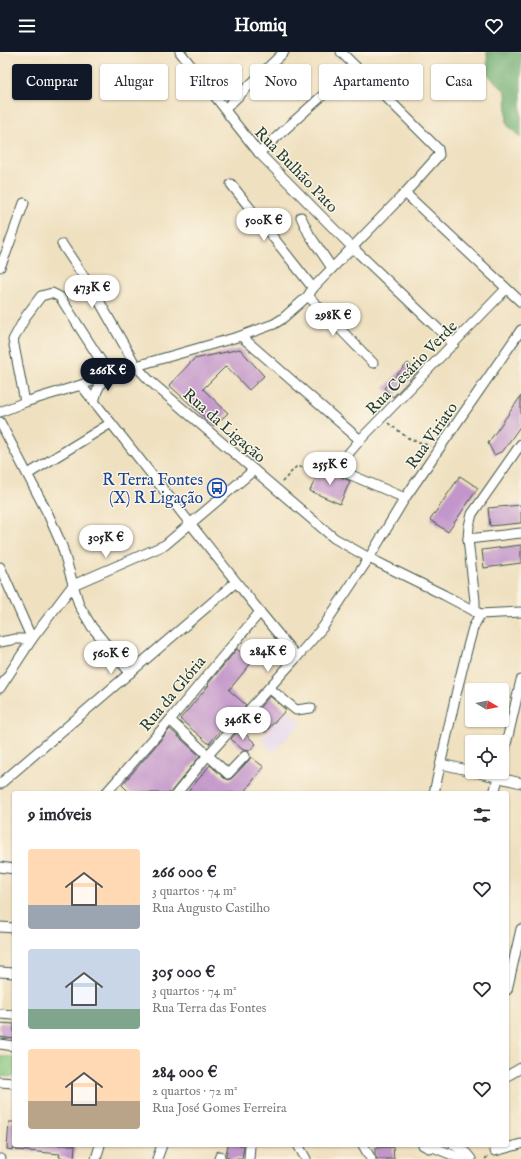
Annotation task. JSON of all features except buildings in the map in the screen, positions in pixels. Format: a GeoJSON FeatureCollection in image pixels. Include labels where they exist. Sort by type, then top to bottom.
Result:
{"type":"FeatureCollection","features":[{"type":"Feature","properties":{"kind":"street","name":"Rua Bulhão Pato"},"geometry":{"type":"LineString","coordinates":[[180,52],[226,108],[228,114],[259,153],[352,247],[454,344]]}},
{"type":"Feature","properties":{"kind":"street"},"geometry":{"type":"LineString","coordinates":[[226,108],[284,52]]}},
{"type":"Feature","properties":{"kind":"street"},"geometry":{"type":"LineString","coordinates":[[341,52],[353,64]]}},
{"type":"Feature","properties":{"kind":"street"},"geometry":{"type":"LineString","coordinates":[[259,153],[319,99]]}},
{"type":"Feature","properties":{"kind":"street"},"geometry":{"type":"LineString","coordinates":[[0,412],[25,402],[136,366],[241,336],[274,324],[282,319],[308,296],[313,288],[405,193],[439,155],[438,149],[389,100]]}},
{"type":"Feature","properties":{"kind":"street"},"geometry":{"type":"LineString","coordinates":[[231,184],[313,288]]}},
{"type":"Feature","properties":{"kind":"street"},"geometry":{"type":"LineString","coordinates":[[405,193],[521,302]]}},
{"type":"Feature","properties":{"kind":"street"},"geometry":{"type":"LineString","coordinates":[[0,267],[24,203]]}},
{"type":"Feature","properties":{"kind":"street"},"geometry":{"type":"LineString","coordinates":[[301,216],[309,234],[332,268]]}},
{"type":"Feature","properties":{"kind":"street","name":"Rua da Ligação"},"geometry":{"type":"LineString","coordinates":[[62,244],[94,292],[136,366],[150,381],[334,538],[368,558],[478,613]]}},
{"type":"Feature","properties":{"kind":"street","name":"Rua Cesário Verde"},"geometry":{"type":"LineString","coordinates":[[340,467],[342,461],[360,440],[506,289]]}},
{"type":"Feature","properties":{"kind":"street"},"geometry":{"type":"LineString","coordinates":[[25,402],[13,340],[26,316],[41,296],[52,293],[60,297],[107,376]]}},
{"type":"Feature","properties":{"kind":"street"},"geometry":{"type":"LineString","coordinates":[[308,296],[373,363]]}},
{"type":"Feature","properties":{"kind":"street","name":"Rua Viriato"},"geometry":{"type":"LineString","coordinates":[[179,791],[208,755],[297,657],[323,626],[368,558],[405,498],[521,330]]}},
{"type":"Feature","properties":{"kind":"street"},"geometry":{"type":"LineString","coordinates":[[241,336],[360,440]]}},
{"type":"Feature","properties":{"kind":"street"},"geometry":{"type":"LineString","coordinates":[[94,402],[97,392],[107,376]]}},
{"type":"Feature","properties":{"kind":"street"},"geometry":{"type":"LineString","coordinates":[[81,385],[297,657]]}},
{"type":"Feature","properties":{"kind":"street"},"geometry":{"type":"LineString","coordinates":[[0,422],[28,474],[62,546],[79,604],[92,627],[130,673]]}},
{"type":"Feature","properties":{"kind":"street"},"geometry":{"type":"LineString","coordinates":[[28,474],[111,423]]}},
{"type":"Feature","properties":{"kind":"street"},"geometry":{"type":"LineString","coordinates":[[434,791],[457,690],[478,613],[475,601],[468,539],[469,526],[472,514],[521,444]]}},
{"type":"Feature","properties":{"kind":"street"},"geometry":{"type":"LineString","coordinates":[[340,467],[344,472],[405,498]]}},
{"type":"Feature","properties":{"kind":"street"},"geometry":{"type":"LineString","coordinates":[[0,688],[32,638],[73,585],[165,545],[254,470]]}},
{"type":"Feature","properties":{"kind":"street"},"geometry":{"type":"LineString","coordinates":[[468,539],[521,533]]}},
{"type":"Feature","properties":{"kind":"street"},"geometry":{"type":"LineString","coordinates":[[0,567],[32,638]]}},
{"type":"Feature","properties":{"kind":"street"},"geometry":{"type":"LineString","coordinates":[[0,784],[236,582]]}},
{"type":"Feature","properties":{"kind":"street","name":"Rua da Glória"},"geometry":{"type":"LineString","coordinates":[[108,791],[170,720],[260,612]]}},
{"type":"Feature","properties":{"kind":"street"},"geometry":{"type":"LineString","coordinates":[[478,613],[521,612]]}},
{"type":"Feature","properties":{"kind":"street"},"geometry":{"type":"LineString","coordinates":[[0,642],[32,638]]}},
{"type":"Feature","properties":{"kind":"street"},"geometry":{"type":"LineString","coordinates":[[508,735],[521,680]]}},
{"type":"Feature","properties":{"kind":"street"},"geometry":{"type":"LineString","coordinates":[[269,688],[296,710],[311,708]]}},
{"type":"Feature","properties":{"kind":"street"},"geometry":{"type":"LineString","coordinates":[[170,720],[228,774],[245,756]]}},
{"type":"Feature","properties":{"kind":"street"},"geometry":{"type":"LineString","coordinates":[[441,764],[465,769]]}},
{"type":"Feature","properties":{"kind":"street"},"geometry":{"type":"LineString","coordinates":[[495,791],[498,779]]}},
{"type":"Feature","properties":{"kind":"street"},"geometry":{"type":"LineString","coordinates":[[509,779],[521,783]]}},
{"type":"Feature","properties":{"kind":"street"},"geometry":{"type":"LineString","coordinates":[[0,867],[12,869]]}},
{"type":"Feature","properties":{"kind":"street"},"geometry":{"type":"LineString","coordinates":[[0,926],[12,928]]}},
{"type":"Feature","properties":{"kind":"street"},"geometry":{"type":"LineString","coordinates":[[509,974],[521,932]]}},
{"type":"Feature","properties":{"kind":"street"},"geometry":{"type":"LineString","coordinates":[[0,972],[12,973]]}},
{"type":"Feature","properties":{"kind":"street"},"geometry":{"type":"LineString","coordinates":[[0,1014],[12,1015]]}},
{"type":"Feature","properties":{"kind":"street"},"geometry":{"type":"LineString","coordinates":[[0,1044],[12,1046]]}},
{"type":"Feature","properties":{"kind":"street"},"geometry":{"type":"LineString","coordinates":[[509,1075],[521,1068]]}},
{"type":"Feature","properties":{"kind":"street"},"geometry":{"type":"LineString","coordinates":[[0,1082],[12,1083]]}},
{"type":"Feature","properties":{"kind":"street"},"geometry":{"type":"LineString","coordinates":[[508,1148],[521,1139]]}},
{"type":"Feature","properties":{"kind":"street"},"geometry":{"type":"LineString","coordinates":[[495,1151],[521,1144]]}},
{"type":"Feature","properties":{"kind":"street"},"geometry":{"type":"LineString","coordinates":[[96,1159],[99,1147]]}},
{"type":"Feature","properties":{"kind":"street"},"geometry":{"type":"LineString","coordinates":[[157,1159],[161,1147]]}},
{"type":"Feature","properties":{"kind":"street"},"geometry":{"type":"LineString","coordinates":[[249,1159],[250,1147]]}},
{"type":"Feature","properties":{"kind":"street"},"geometry":{"type":"LineString","coordinates":[[299,1147],[306,1159]]}},
{"type":"Feature","properties":{"kind":"street"},"geometry":{"type":"LineString","coordinates":[[364,1147],[371,1159]]}},
{"type":"Feature","properties":{"kind":"street"},"geometry":{"type":"LineString","coordinates":[[444,1147],[460,1150]]}},
{"type":"Feature","properties":{"kind":"path"},"geometry":{"type":"LineString","coordinates":[[381,419],[408,438],[438,450]]}},
{"type":"Feature","properties":{"kind":"path"},"geometry":{"type":"LineString","coordinates":[[276,489],[296,467],[340,467]]}},
{"type":"Feature","properties":{"kind":"shaded area"},"geometry":{"type":"Polygon","coordinates":[[[287,710],[303,723],[286,738],[275,752],[261,740],[287,710]]]}},
{"type":"Feature","properties":{"kind":"green space"},"geometry":{"type":"Polygon","coordinates":[[[487,52],[521,52],[521,138],[507,125],[506,92],[488,75],[487,52]]]}},
{"type":"Feature","properties":{"kind":"green space"},"geometry":{"type":"Polygon","coordinates":[[[0,1057],[12,1057],[12,1077],[0,1076],[0,1057]]]}},
{"type":"Feature","properties":{"kind":"place","name":"R Terra Fontes (X) R Ligação"},"geometry":{"type":"Point","coordinates":[217,488]}}]}
